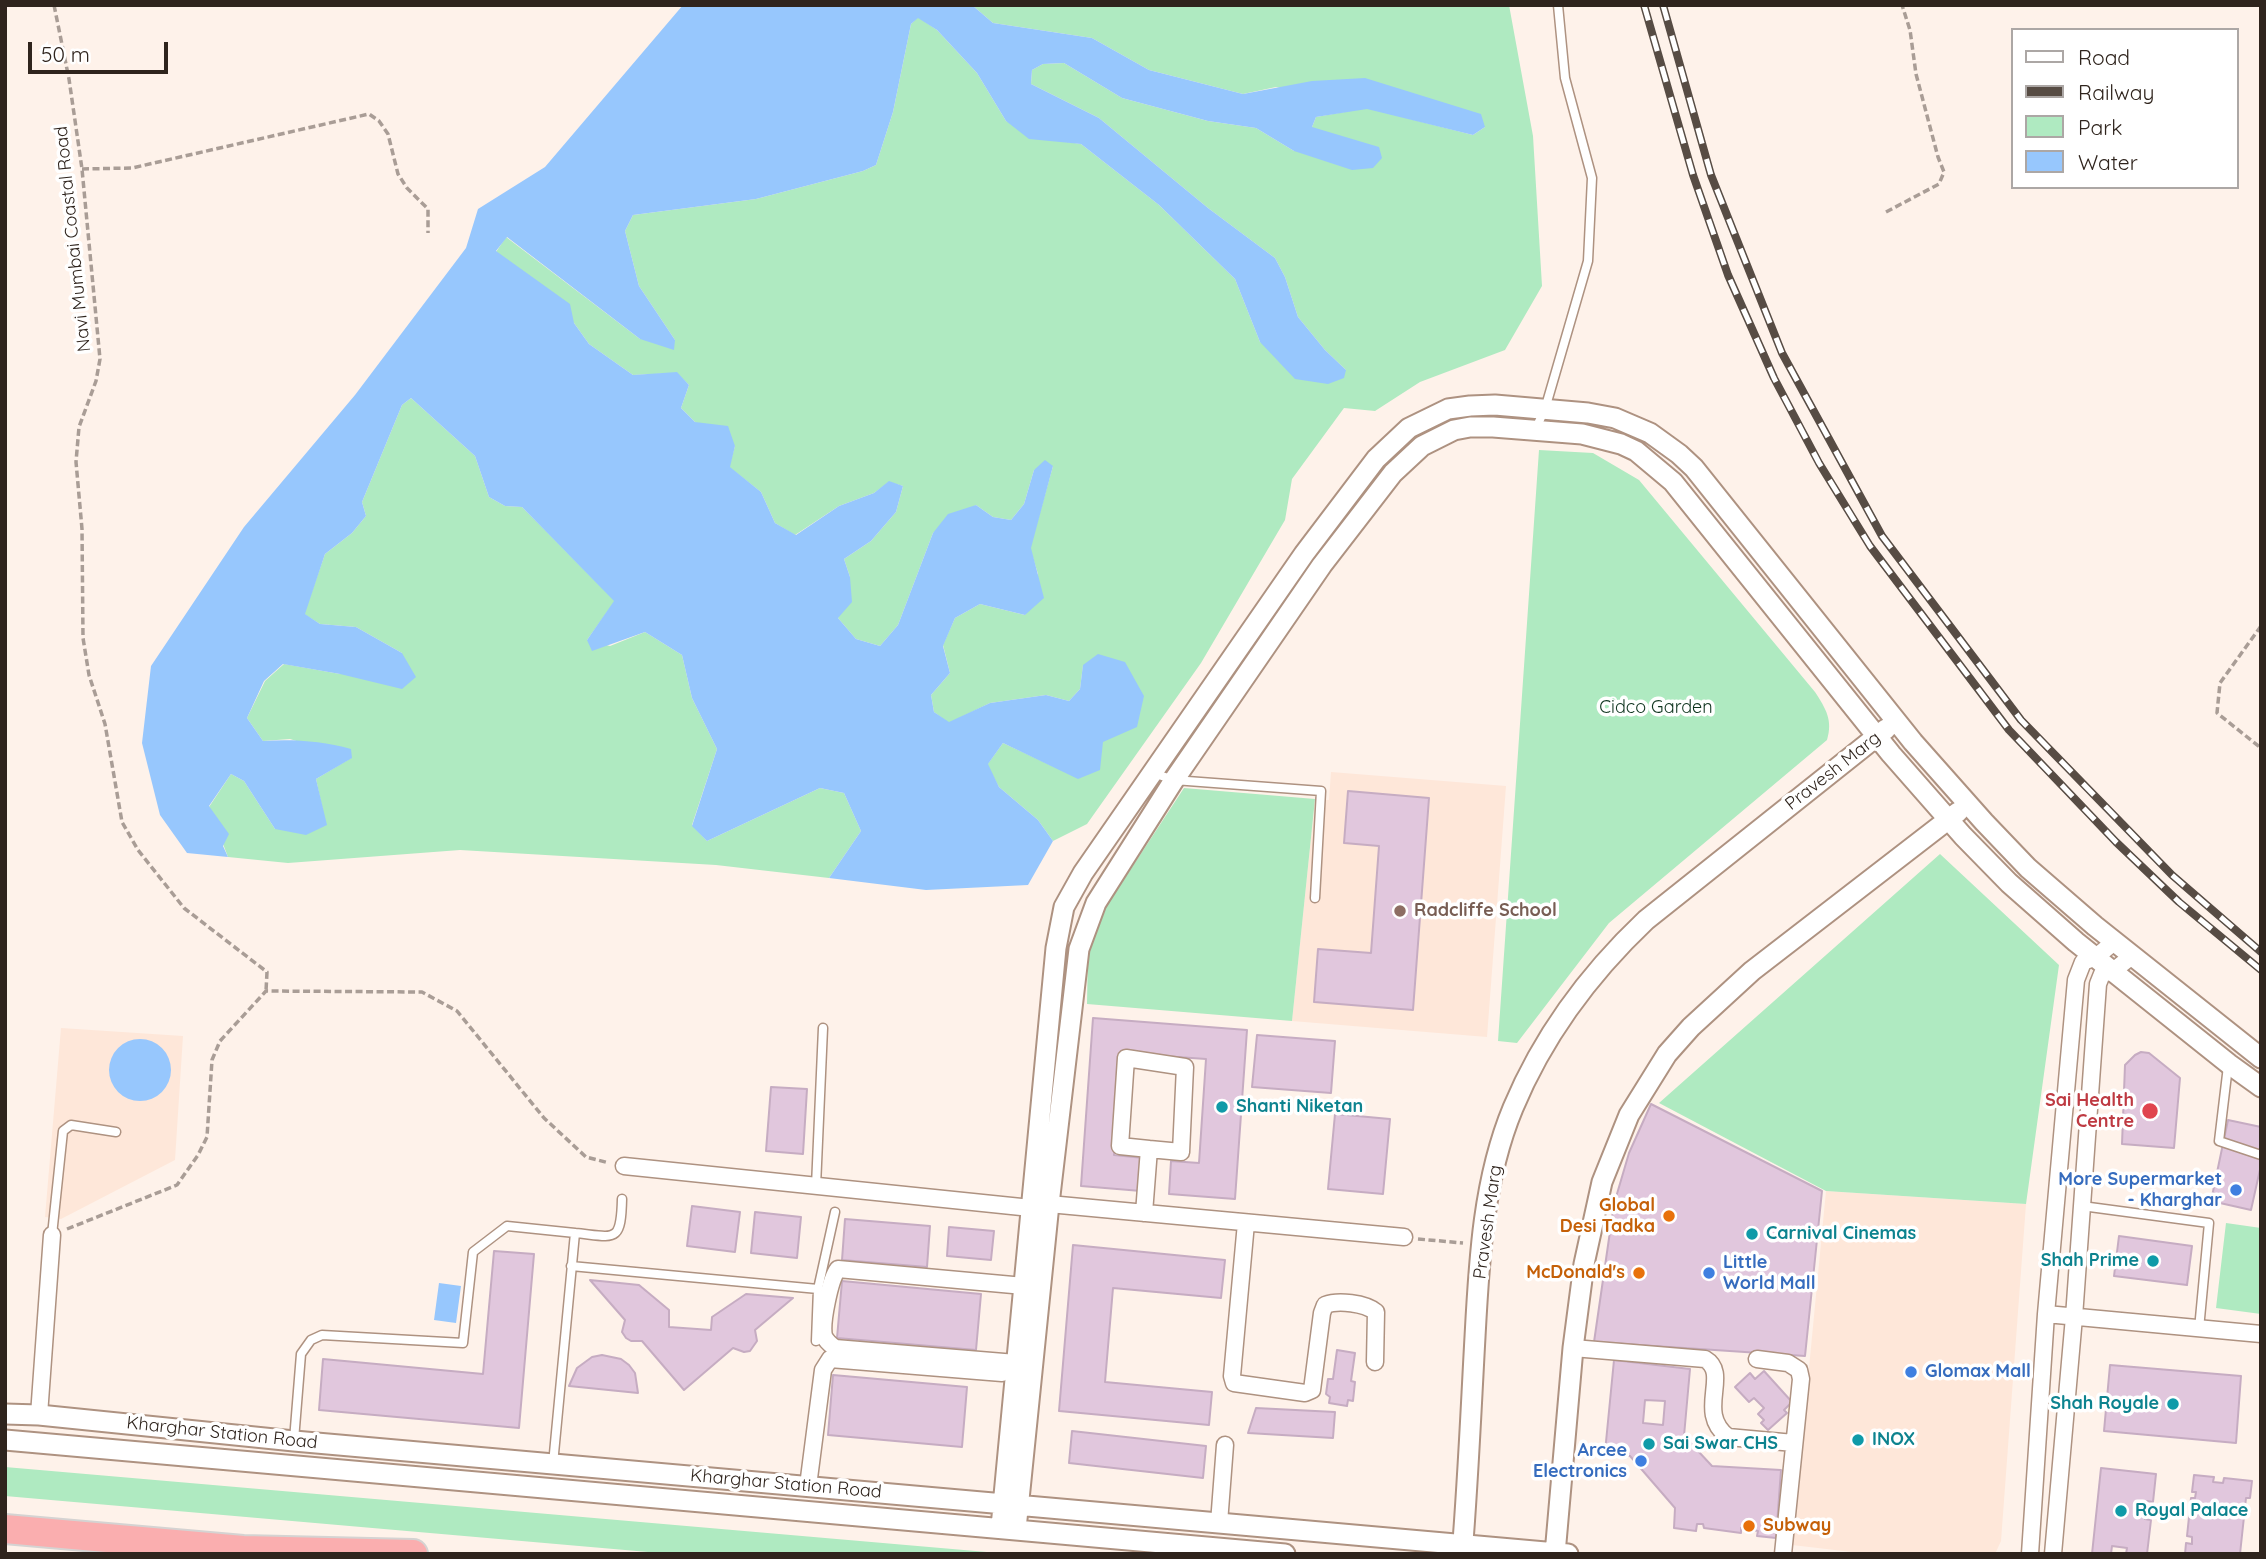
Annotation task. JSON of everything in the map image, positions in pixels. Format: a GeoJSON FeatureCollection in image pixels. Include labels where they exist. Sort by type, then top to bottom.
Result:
{"type":"FeatureCollection","features":[{"type":"Feature","properties":{"kind":"highway"},"geometry":{"type":"LineString","coordinates":[[5,1529],[252,1552],[414,1554]]}},
{"type":"Feature","properties":{"kind":"street"},"geometry":{"type":"LineString","coordinates":[[1008,1528],[1040,1206],[1058,928],[1072,889],[1304,554],[1376,459],[1409,428],[1448,409],[1495,405],[1588,413],[1633,424],[1679,454],[1694,468],[1898,723],[1968,806],[2028,868],[2114,942],[2261,1058]]}},
{"type":"Feature","properties":{"kind":"street"},"geometry":{"type":"LineString","coordinates":[[1011,1504],[1016,1368],[1024,1286],[1040,1206],[1079,949],[1096,903],[1174,780],[1322,565],[1393,473],[1422,446],[1454,430],[1493,427],[1582,434],[1606,439],[1636,451],[1660,469],[1876,735],[1946,818],[2009,883],[2113,971],[2228,1064],[2261,1087]]}},
{"type":"Feature","properties":{"kind":"street","name":"Pravesh Marg"},"geometry":{"type":"LineString","coordinates":[[1463,1549],[1477,1301],[1488,1198],[1513,1108],[1555,1025],[1613,952],[1646,920],[1876,735],[1898,723]]}},
{"type":"Feature","properties":{"kind":"street"},"geometry":{"type":"LineString","coordinates":[[1559,1553],[1573,1348],[1584,1264],[1602,1182],[1629,1115],[1667,1054],[1691,1027],[1752,971],[1946,818],[1968,806]]}},
{"type":"Feature","properties":{"kind":"street"},"geometry":{"type":"LineString","coordinates":[[2030,1554],[2046,1314],[2076,980],[2083,962],[2096,957],[2114,942]]}},
{"type":"Feature","properties":{"kind":"street"},"geometry":{"type":"LineString","coordinates":[[2053,1554],[2074,1317],[2098,984],[2102,974],[2113,971],[2132,956]]}},
{"type":"Feature","properties":{"kind":"street"},"geometry":{"type":"LineString","coordinates":[[1126,1058],[1185,1067],[1181,1152],[1149,1149],[1120,1146],[1126,1058]]}},
{"type":"Feature","properties":{"kind":"street"},"geometry":{"type":"LineString","coordinates":[[1144,1213],[1149,1149]]}},
{"type":"Feature","properties":{"kind":"street"},"geometry":{"type":"LineString","coordinates":[[624,1166],[816,1186],[1404,1237]]}},
{"type":"Feature","properties":{"kind":"street"},"geometry":{"type":"LineString","coordinates":[[1246,1223],[1234,1382],[1305,1393],[1312,1390],[1322,1313],[1325,1305],[1332,1302],[1369,1307],[1376,1312],[1375,1362]]}},
{"type":"Feature","properties":{"kind":"street"},"geometry":{"type":"LineString","coordinates":[[40,1415],[52,1235]]}},
{"type":"Feature","properties":{"kind":"street"},"geometry":{"type":"LineString","coordinates":[[1016,1368],[835,1348],[824,1336],[826,1315],[833,1276],[838,1269],[1024,1286]]}},
{"type":"Feature","properties":{"kind":"street"},"geometry":{"type":"LineString","coordinates":[[2046,1314],[2261,1335]]}},
{"type":"Feature","properties":{"kind":"street"},"geometry":{"type":"LineString","coordinates":[[1573,1348],[1705,1359],[1711,1362],[1715,1370],[1713,1417],[1721,1432],[1728,1437],[1794,1443]]}},
{"type":"Feature","properties":{"kind":"street"},"geometry":{"type":"LineString","coordinates":[[808,1486],[821,1377],[830,1359],[1016,1368]]}},
{"type":"Feature","properties":{"kind":"street"},"geometry":{"type":"LineString","coordinates":[[1757,1359],[1788,1363],[1799,1370],[1801,1380],[1783,1554]]}},
{"type":"Feature","properties":{"kind":"street","name":"Kharghar Station Road"},"geometry":{"type":"LineString","coordinates":[[5,1414],[40,1415],[294,1441],[1219,1523],[1463,1549],[1559,1553]]}},
{"type":"Feature","properties":{"kind":"street"},"geometry":{"type":"LineString","coordinates":[[117,1451],[118,1423]]}},
{"type":"Feature","properties":{"kind":"street","name":"Kharghar Station Road"},"geometry":{"type":"LineString","coordinates":[[5,1440],[1285,1554]]}},
{"type":"Feature","properties":{"kind":"street"},"geometry":{"type":"LineString","coordinates":[[1219,1523],[1226,1446]]}},
{"type":"Feature","properties":{"kind":"street"},"geometry":{"type":"LineString","coordinates":[[553,1464],[553,1489]]}},
{"type":"Feature","properties":{"kind":"lane"},"geometry":{"type":"LineString","coordinates":[[1535,430],[1545,409],[1588,261],[1592,178],[1565,78],[1558,5]]}},
{"type":"Feature","properties":{"kind":"lane"},"geometry":{"type":"LineString","coordinates":[[1152,772],[1174,780],[1321,791],[1315,898]]}},
{"type":"Feature","properties":{"kind":"lane"},"geometry":{"type":"LineString","coordinates":[[816,1186],[823,1028]]}},
{"type":"Feature","properties":{"kind":"lane"},"geometry":{"type":"LineString","coordinates":[[2228,1064],[2219,1141],[2261,1155]]}},
{"type":"Feature","properties":{"kind":"lane"},"geometry":{"type":"LineString","coordinates":[[52,1235],[63,1131],[71,1125],[116,1132]]}},
{"type":"Feature","properties":{"kind":"lane"},"geometry":{"type":"LineString","coordinates":[[294,1441],[302,1354],[311,1340],[322,1335],[463,1343],[473,1252],[507,1226],[611,1236],[622,1226],[622,1199]]}},
{"type":"Feature","properties":{"kind":"lane"},"geometry":{"type":"LineString","coordinates":[[2082,1206],[2209,1223],[2199,1329]]}},
{"type":"Feature","properties":{"kind":"lane"},"geometry":{"type":"LineString","coordinates":[[816,1341],[818,1289],[835,1212]]}},
{"type":"Feature","properties":{"kind":"lane"},"geometry":{"type":"LineString","coordinates":[[553,1464],[575,1233]]}},
{"type":"Feature","properties":{"kind":"lane"},"geometry":{"type":"LineString","coordinates":[[571,1266],[818,1289]]}},
{"type":"Feature","properties":{"kind":"path","name":"Navi Mumbai Coastal Road"},"geometry":{"type":"LineString","coordinates":[[54,5],[69,79],[82,169],[100,359],[96,380],[79,427],[76,462],[82,529],[83,638],[89,675],[105,724],[122,822],[138,850],[184,908],[267,972],[266,991]]}},
{"type":"Feature","properties":{"kind":"path"},"geometry":{"type":"LineString","coordinates":[[1886,212],[1939,184],[1944,172],[1916,74],[1910,30],[1902,5]]}},
{"type":"Feature","properties":{"kind":"path"},"geometry":{"type":"LineString","coordinates":[[82,169],[132,168],[369,114],[379,121],[388,134],[398,174],[428,209],[428,233]]}},
{"type":"Feature","properties":{"kind":"path"},"geometry":{"type":"LineString","coordinates":[[2261,626],[2220,683],[2217,713],[2261,748]]}},
{"type":"Feature","properties":{"kind":"path"},"geometry":{"type":"LineString","coordinates":[[52,1235],[177,1185],[207,1137],[212,1060],[220,1041],[266,991],[422,992],[457,1011],[544,1118],[586,1157],[624,1166]]}},
{"type":"Feature","properties":{"kind":"path"},"geometry":{"type":"LineString","coordinates":[[1404,1237],[1482,1246]]}},
{"type":"Feature","properties":{"kind":"shaded area","name":"Radcliffe School"},"geometry":{"type":"Polygon","coordinates":[[[1331,772],[1506,786],[1487,1037],[1292,1021],[1315,799],[1329,800],[1331,772]]]}},
{"type":"Feature","properties":{"kind":"shaded area"},"geometry":{"type":"Polygon","coordinates":[[[61,1028],[183,1036],[175,1160],[61,1219],[45,1217],[61,1028]]]}},
{"type":"Feature","properties":{"kind":"shaded area","name":"Glomax Mall"},"geometry":{"type":"Polygon","coordinates":[[[1826,1191],[2026,1204],[2001,1541],[1995,1554],[1869,1554],[1792,1545],[1826,1191]]]}},
{"type":"Feature","properties":{"kind":"green space"},"geometry":{"type":"Polygon","coordinates":[[[972,5],[1509,5],[1533,136],[1542,286],[1505,350],[1420,382],[1375,411],[1344,408],[1292,479],[1285,520],[1201,663],[1087,824],[1053,841],[1038,820],[999,787],[987,765],[1003,743],[1078,778],[1083,665],[1080,689],[1069,701],[1046,695],[990,703],[949,723],[934,712],[931,695],[950,673],[943,645],[955,618],[980,604],[1025,615],[1038,574],[1030,548],[1053,466],[1034,470],[1024,504],[1011,520],[993,517],[976,505],[933,533],[898,625],[880,646],[856,639],[838,618],[850,577],[844,559],[871,541],[896,512],[903,486],[889,482],[874,493],[839,506],[795,535],[775,523],[761,492],[729,467],[735,446],[695,422],[681,408],[689,385],[677,373],[633,375],[589,344],[574,323],[496,252],[506,237],[640,339],[675,340],[639,286],[625,231],[633,215],[756,199],[863,171],[876,165],[893,112],[911,24],[918,17],[937,30],[977,73],[1006,121],[1061,141],[1081,144],[1159,205],[1235,279],[1260,342],[1346,370],[1325,350],[1298,317],[1285,277],[1275,258],[1208,208],[1099,118],[1031,84],[1032,70],[1043,64],[1064,63],[1122,98],[1208,121],[1256,128],[1294,151],[1316,117],[1367,108],[1473,135],[1485,127],[1276,87],[1243,94],[1149,70],[1092,38],[993,23],[972,5]]]}},
{"type":"Feature","properties":{"kind":"green space"},"geometry":{"type":"Polygon","coordinates":[[[411,398],[475,456],[489,497],[505,506],[522,507],[615,601],[587,640],[610,646],[645,632],[682,655],[692,698],[717,749],[692,825],[707,841],[820,788],[844,793],[861,831],[829,878],[716,865],[460,850],[288,863],[228,857],[209,807],[231,774],[244,781],[275,829],[326,825],[316,779],[351,758],[290,739],[263,741],[247,718],[265,681],[284,664],[340,674],[402,653],[356,627],[320,624],[304,614],[325,554],[352,533],[366,516],[362,502],[402,405],[411,398]]]}},
{"type":"Feature","properties":{"kind":"green space","name":"Cidco Garden"},"geometry":{"type":"Polygon","coordinates":[[[1539,450],[1593,453],[1639,480],[1815,692],[1825,709],[1829,726],[1827,740],[1609,923],[1517,1043],[1498,1041],[1539,450]]]}},
{"type":"Feature","properties":{"kind":"green space"},"geometry":{"type":"Polygon","coordinates":[[[1184,788],[1315,799],[1292,1021],[1087,1004],[1088,946],[1096,922],[1184,788]]]}},
{"type":"Feature","properties":{"kind":"green space"},"geometry":{"type":"Polygon","coordinates":[[[1940,854],[2059,965],[2026,1204],[1826,1191],[1659,1103],[1940,854]]]}},
{"type":"Feature","properties":{"kind":"green space"},"geometry":{"type":"Polygon","coordinates":[[[2226,1223],[2261,1228],[2261,1314],[2216,1308],[2226,1223]]]}},
{"type":"Feature","properties":{"kind":"green space"},"geometry":{"type":"Polygon","coordinates":[[[5,1467],[1010,1554],[671,1554],[5,1496],[5,1467]]]}},
{"type":"Feature","properties":{"kind":"water"},"geometry":{"type":"Polygon","coordinates":[[[683,5],[972,5],[993,23],[1092,38],[1149,70],[1243,94],[1312,81],[1365,78],[1481,114],[1485,127],[1473,135],[1367,109],[1316,117],[1312,127],[1379,147],[1382,158],[1373,168],[1352,170],[1294,151],[1256,128],[1208,121],[1122,98],[1064,63],[1043,64],[1032,70],[1031,84],[1099,118],[1208,208],[1275,258],[1285,277],[1298,317],[1325,350],[1346,370],[1344,378],[1328,384],[1295,379],[1260,342],[1235,279],[1159,205],[1081,144],[1029,139],[1006,121],[977,73],[937,30],[918,18],[911,24],[893,112],[876,165],[863,171],[756,199],[633,215],[625,231],[639,286],[675,340],[674,350],[640,339],[507,237],[496,251],[570,304],[574,323],[589,344],[633,375],[677,372],[689,385],[681,408],[695,422],[728,426],[735,446],[730,467],[761,492],[775,523],[796,535],[839,506],[874,493],[889,481],[903,486],[896,512],[871,541],[844,559],[850,577],[852,602],[838,618],[856,639],[880,646],[898,625],[933,533],[948,514],[976,505],[993,517],[1011,520],[1024,504],[1034,470],[1045,460],[1053,466],[1031,548],[1044,598],[1025,615],[980,604],[955,618],[943,646],[950,673],[931,695],[934,712],[949,722],[990,703],[1046,695],[1069,701],[1080,689],[1083,665],[1098,654],[1125,662],[1144,696],[1137,727],[1103,742],[1100,770],[1078,779],[1003,743],[988,764],[999,787],[1038,820],[1053,841],[1028,885],[926,890],[829,878],[861,831],[844,793],[820,788],[707,841],[692,826],[717,749],[692,698],[682,655],[645,632],[592,651],[587,640],[614,601],[522,507],[505,506],[489,497],[475,456],[411,398],[402,405],[362,502],[366,516],[352,533],[325,554],[305,614],[320,624],[356,627],[402,653],[416,677],[402,689],[283,664],[264,681],[247,718],[263,741],[307,741],[351,749],[352,758],[316,779],[327,825],[306,835],[275,829],[244,781],[231,774],[209,806],[229,834],[223,846],[228,857],[187,853],[160,815],[142,743],[151,666],[244,527],[355,395],[466,248],[478,209],[545,167],[683,5]]]}},
{"type":"Feature","properties":{"kind":"water"},"geometry":{"type":"Polygon","coordinates":[[[140,1039],[162,1048],[171,1070],[162,1092],[140,1101],[118,1092],[109,1070],[118,1048],[140,1039]]]}},
{"type":"Feature","properties":{"kind":"water"},"geometry":{"type":"Polygon","coordinates":[[[439,1283],[461,1286],[456,1323],[434,1320],[439,1283]]]}},
{"type":"Feature","properties":{"kind":"building"},"geometry":{"type":"Polygon","coordinates":[[[1348,791],[1429,798],[1413,1010],[1314,1002],[1318,949],[1371,953],[1379,846],[1344,843],[1348,791]]]}},
{"type":"Feature","properties":{"kind":"building","name":"Shanti Niketan"},"geometry":{"type":"Polygon","coordinates":[[[1093,1018],[1247,1030],[1235,1199],[1169,1194],[1171,1161],[1199,1163],[1206,1059],[1121,1053],[1114,1155],[1144,1158],[1141,1191],[1081,1186],[1093,1018]]]}},
{"type":"Feature","properties":{"kind":"building"},"geometry":{"type":"Polygon","coordinates":[[[1257,1035],[1335,1041],[1331,1093],[1252,1087],[1257,1035]]]}},
{"type":"Feature","properties":{"kind":"building","name":"Sai Health Centre"},"geometry":{"type":"Polygon","coordinates":[[[2141,1052],[2149,1053],[2180,1078],[2174,1148],[2122,1144],[2125,1065],[2141,1052]]]}},
{"type":"Feature","properties":{"kind":"building"},"geometry":{"type":"Polygon","coordinates":[[[771,1087],[807,1089],[803,1154],[766,1151],[771,1087]]]}},
{"type":"Feature","properties":{"kind":"building","name":"Little World Mall"},"geometry":{"type":"Polygon","coordinates":[[[1651,1104],[1822,1191],[1805,1356],[1594,1342],[1614,1204],[1629,1153],[1651,1104]]]}},
{"type":"Feature","properties":{"kind":"building"},"geometry":{"type":"Polygon","coordinates":[[[1335,1114],[1390,1119],[1383,1194],[1328,1189],[1335,1114]]]}},
{"type":"Feature","properties":{"kind":"building"},"geometry":{"type":"Polygon","coordinates":[[[2228,1120],[2261,1127],[2261,1165],[2251,1210],[2211,1201],[2228,1120]]]}},
{"type":"Feature","properties":{"kind":"building"},"geometry":{"type":"Polygon","coordinates":[[[692,1206],[740,1212],[735,1252],[687,1246],[692,1206]]]}},
{"type":"Feature","properties":{"kind":"building"},"geometry":{"type":"Polygon","coordinates":[[[755,1212],[801,1217],[797,1258],[751,1253],[755,1212]]]}},
{"type":"Feature","properties":{"kind":"building"},"geometry":{"type":"Polygon","coordinates":[[[845,1219],[930,1226],[927,1267],[842,1260],[845,1219]]]}},
{"type":"Feature","properties":{"kind":"building"},"geometry":{"type":"Polygon","coordinates":[[[949,1227],[994,1231],[991,1260],[947,1256],[949,1227]]]}},
{"type":"Feature","properties":{"kind":"building","name":"Shah Prime"},"geometry":{"type":"Polygon","coordinates":[[[2119,1236],[2192,1246],[2187,1285],[2114,1276],[2119,1236]]]}},
{"type":"Feature","properties":{"kind":"building"},"geometry":{"type":"Polygon","coordinates":[[[1073,1245],[1225,1260],[1221,1298],[1113,1288],[1105,1382],[1212,1392],[1209,1425],[1059,1411],[1073,1245]]]}},
{"type":"Feature","properties":{"kind":"building"},"geometry":{"type":"Polygon","coordinates":[[[494,1251],[534,1254],[519,1428],[319,1410],[323,1359],[483,1374],[494,1251]]]}},
{"type":"Feature","properties":{"kind":"building"},"geometry":{"type":"Polygon","coordinates":[[[590,1280],[639,1285],[669,1310],[669,1327],[711,1330],[712,1317],[746,1294],[793,1298],[755,1330],[757,1341],[750,1351],[733,1348],[684,1390],[642,1341],[626,1338],[622,1332],[625,1320],[590,1280]]]}},
{"type":"Feature","properties":{"kind":"building"},"geometry":{"type":"Polygon","coordinates":[[[842,1281],[981,1294],[976,1350],[837,1338],[842,1281]]]}},
{"type":"Feature","properties":{"kind":"building"},"geometry":{"type":"Polygon","coordinates":[[[1337,1350],[1355,1353],[1351,1381],[1355,1382],[1353,1401],[1348,1400],[1347,1406],[1329,1403],[1330,1397],[1326,1394],[1328,1379],[1333,1379],[1337,1350]]]}},
{"type":"Feature","properties":{"kind":"building"},"geometry":{"type":"Polygon","coordinates":[[[602,1355],[621,1359],[629,1365],[635,1373],[638,1393],[569,1386],[577,1368],[592,1357],[602,1355]]]}},
{"type":"Feature","properties":{"kind":"building","name":"Sai Swar CHS"},"geometry":{"type":"Polygon","coordinates":[[[1614,1360],[1690,1369],[1684,1436],[1712,1466],[1781,1470],[1776,1538],[1757,1536],[1758,1531],[1741,1528],[1741,1533],[1704,1528],[1703,1524],[1697,1524],[1696,1531],[1674,1528],[1675,1508],[1630,1456],[1605,1452],[1614,1360]],[[1645,1400],[1643,1423],[1663,1425],[1665,1401],[1645,1400]]]}},
{"type":"Feature","properties":{"kind":"building","name":"Shah Royale"},"geometry":{"type":"Polygon","coordinates":[[[2110,1365],[2241,1376],[2236,1443],[2104,1431],[2110,1365]]]}},
{"type":"Feature","properties":{"kind":"building"},"geometry":{"type":"Polygon","coordinates":[[[1764,1371],[1792,1402],[1784,1410],[1787,1413],[1768,1430],[1761,1423],[1764,1420],[1758,1414],[1764,1408],[1754,1398],[1749,1402],[1735,1387],[1750,1373],[1755,1379],[1764,1371]]]}},
{"type":"Feature","properties":{"kind":"building"},"geometry":{"type":"Polygon","coordinates":[[[833,1375],[967,1387],[962,1447],[828,1435],[833,1375]]]}},
{"type":"Feature","properties":{"kind":"building"},"geometry":{"type":"Polygon","coordinates":[[[1256,1408],[1335,1412],[1333,1438],[1248,1433],[1256,1408]]]}},
{"type":"Feature","properties":{"kind":"building"},"geometry":{"type":"Polygon","coordinates":[[[1072,1431],[1206,1446],[1203,1478],[1069,1463],[1072,1431]]]}},
{"type":"Feature","properties":{"kind":"building","name":"Royal Palace"},"geometry":{"type":"Polygon","coordinates":[[[2101,1468],[2156,1474],[2153,1502],[2147,1501],[2145,1519],[2151,1520],[2147,1554],[2126,1554],[2127,1548],[2112,1546],[2111,1554],[2092,1554],[2101,1468]]]}},
{"type":"Feature","properties":{"kind":"building"},"geometry":{"type":"Polygon","coordinates":[[[2194,1475],[2214,1477],[2213,1482],[2223,1483],[2224,1478],[2252,1481],[2250,1498],[2246,1498],[2240,1554],[2185,1554],[2186,1543],[2192,1544],[2192,1537],[2187,1536],[2191,1498],[2195,1498],[2196,1492],[2192,1492],[2194,1475]]]}},
{"type":"Feature","properties":{"kind":"railway"},"geometry":{"type":"LineString","coordinates":[[1644,5],[1693,175],[1728,275],[1774,378],[1819,463],[1870,546],[2009,730],[2116,842],[2179,902],[2261,970]]}},
{"type":"Feature","properties":{"kind":"railway"},"geometry":{"type":"LineString","coordinates":[[1663,5],[1711,175],[1782,353],[1882,536],[2021,720],[2172,875],[2261,952]]}},
{"type":"Feature","properties":{"kind":"place","name":"Radcliffe School"},"geometry":{"type":"Point","coordinates":[1400,911]}},
{"type":"Feature","properties":{"kind":"place","name":"Shanti Niketan"},"geometry":{"type":"Point","coordinates":[1222,1107]}},
{"type":"Feature","properties":{"kind":"place","name":"Sai Health Centre"},"geometry":{"type":"Point","coordinates":[2150,1111]}},
{"type":"Feature","properties":{"kind":"place","name":"More Supermarket - Kharghar"},"geometry":{"type":"Point","coordinates":[2236,1190]}},
{"type":"Feature","properties":{"kind":"place","name":"Global Desi Tadka"},"geometry":{"type":"Point","coordinates":[1669,1216]}},
{"type":"Feature","properties":{"kind":"place","name":"Carnival Cinemas"},"geometry":{"type":"Point","coordinates":[1752,1234]}},
{"type":"Feature","properties":{"kind":"place","name":"Shah Prime"},"geometry":{"type":"Point","coordinates":[2153,1261]}},
{"type":"Feature","properties":{"kind":"place","name":"McDonald's"},"geometry":{"type":"Point","coordinates":[1639,1273]}},
{"type":"Feature","properties":{"kind":"place","name":"Little World Mall"},"geometry":{"type":"Point","coordinates":[1709,1273]}},
{"type":"Feature","properties":{"kind":"place","name":"Glomax Mall"},"geometry":{"type":"Point","coordinates":[1911,1372]}},
{"type":"Feature","properties":{"kind":"place","name":"Shah Royale"},"geometry":{"type":"Point","coordinates":[2173,1404]}},
{"type":"Feature","properties":{"kind":"place","name":"INOX"},"geometry":{"type":"Point","coordinates":[1858,1440]}},
{"type":"Feature","properties":{"kind":"place","name":"Sai Swar CHS"},"geometry":{"type":"Point","coordinates":[1649,1444]}},
{"type":"Feature","properties":{"kind":"place","name":"Arcee Electronics"},"geometry":{"type":"Point","coordinates":[1641,1461]}},
{"type":"Feature","properties":{"kind":"place","name":"Royal Palace"},"geometry":{"type":"Point","coordinates":[2121,1511]}},
{"type":"Feature","properties":{"kind":"place","name":"Subway"},"geometry":{"type":"Point","coordinates":[1749,1526]}}]}
